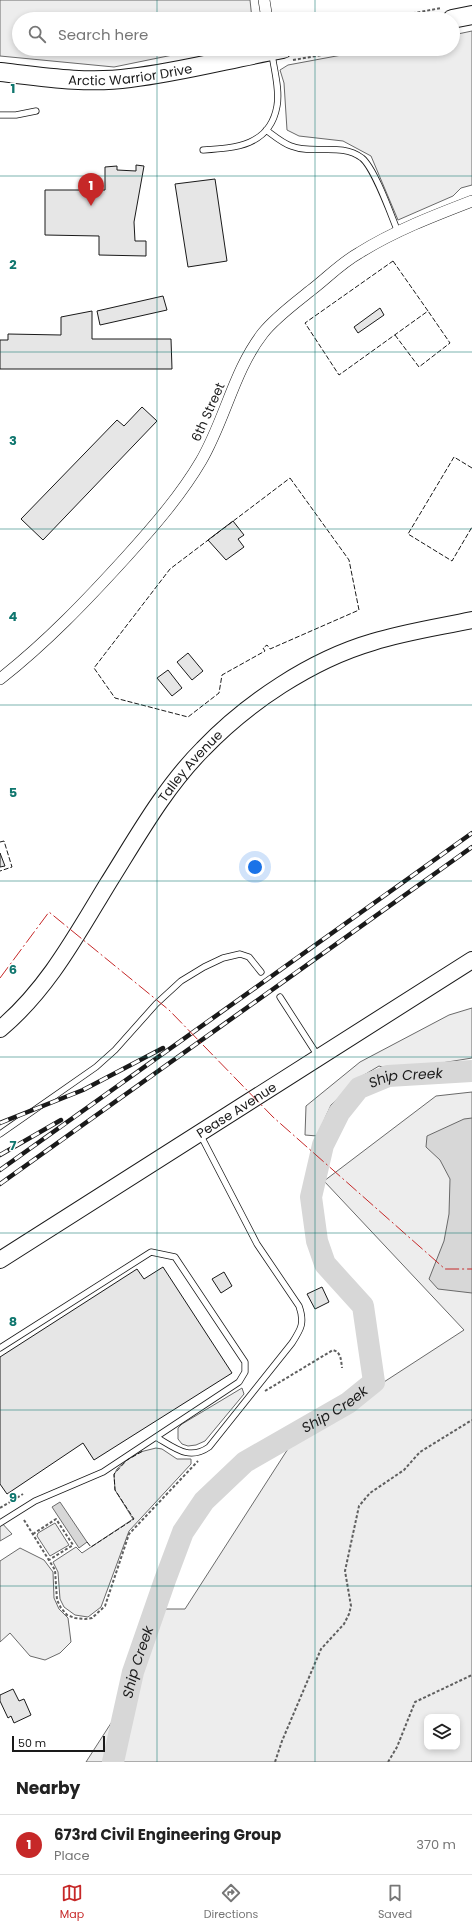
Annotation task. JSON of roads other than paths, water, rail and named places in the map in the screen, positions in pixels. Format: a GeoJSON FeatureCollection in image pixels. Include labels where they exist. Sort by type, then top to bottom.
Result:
{"type":"FeatureCollection","features":[{"type":"Feature","properties":{"kind":"main road"},"geometry":{"type":"LineString","coordinates":[[460,15],[472,15]]}},
{"type":"Feature","properties":{"kind":"main road","name":"Arctic Warrior Drive"},"geometry":{"type":"LineString","coordinates":[[0,72],[70,79],[130,79],[261,56]]}},
{"type":"Feature","properties":{"kind":"street"},"geometry":{"type":"LineString","coordinates":[[264,0],[266,12]]}},
{"type":"Feature","properties":{"kind":"street","name":"6th Street"},"geometry":{"type":"LineString","coordinates":[[0,679],[26,658],[69,619],[140,541],[188,483],[217,430],[238,376],[252,348],[264,331],[288,309],[358,253],[414,223],[472,201]]}},
{"type":"Feature","properties":{"kind":"street","name":"Talley Avenue"},"geometry":{"type":"LineString","coordinates":[[0,1029],[27,1004],[56,967],[150,816],[176,780],[202,749],[234,719],[271,692],[302,673],[336,656],[373,642],[472,620]]}},
{"type":"Feature","properties":{"kind":"street","name":"Pease Avenue"},"geometry":{"type":"LineString","coordinates":[[0,1260],[318,1056],[472,960]]}},
{"type":"Feature","properties":{"kind":"lane"},"geometry":{"type":"LineString","coordinates":[[202,150],[228,149],[244,145],[259,138],[266,130],[277,106],[278,56]]}},
{"type":"Feature","properties":{"kind":"lane"},"geometry":{"type":"LineString","coordinates":[[0,115],[16,115],[36,111]]}},
{"type":"Feature","properties":{"kind":"lane"},"geometry":{"type":"LineString","coordinates":[[266,130],[290,146],[336,149],[350,152],[362,159],[370,169],[398,232]]}},
{"type":"Feature","properties":{"kind":"lane"},"geometry":{"type":"LineString","coordinates":[[0,1134],[96,1067],[115,1050],[156,1004],[181,981],[204,967],[223,958],[240,954],[249,957],[261,972]]}},
{"type":"Feature","properties":{"kind":"lane"},"geometry":{"type":"LineString","coordinates":[[280,997],[318,1056]]}},
{"type":"Feature","properties":{"kind":"lane"},"geometry":{"type":"LineString","coordinates":[[156,1437],[176,1449],[188,1454],[200,1453],[214,1441],[273,1369],[300,1330],[303,1318],[299,1306],[257,1244],[200,1133]]}},
{"type":"Feature","properties":{"kind":"lane"},"geometry":{"type":"LineString","coordinates":[[0,1348],[151,1252],[175,1257],[245,1362],[245,1372],[239,1382],[103,1472],[35,1501],[0,1523]]}},
{"type":"Feature","properties":{"kind":"waterway","name":"Ship Creek"},"geometry":{"type":"LineString","coordinates":[[113,1762],[133,1672],[165,1580],[183,1532],[204,1501],[245,1462],[348,1403],[374,1382],[363,1306],[325,1264],[317,1241],[311,1197],[323,1145],[339,1113],[359,1088],[388,1076],[472,1071]]}},
{"type":"Feature","properties":{"kind":"railway"},"geometry":{"type":"LineString","coordinates":[[0,1170],[472,833]]}},
{"type":"Feature","properties":{"kind":"railway"},"geometry":{"type":"LineString","coordinates":[[0,1184],[472,847]]}},
{"type":"Feature","properties":{"kind":"railway"},"geometry":{"type":"LineString","coordinates":[[0,1123],[83,1090],[163,1048]]}},
{"type":"Feature","properties":{"kind":"railway"},"geometry":{"type":"LineString","coordinates":[[0,1155],[61,1120]]}},
{"type":"Feature","properties":{"kind":"place","name":"673rd Civil Engineering Group"},"geometry":{"type":"Point","coordinates":[91,206]}}]}
